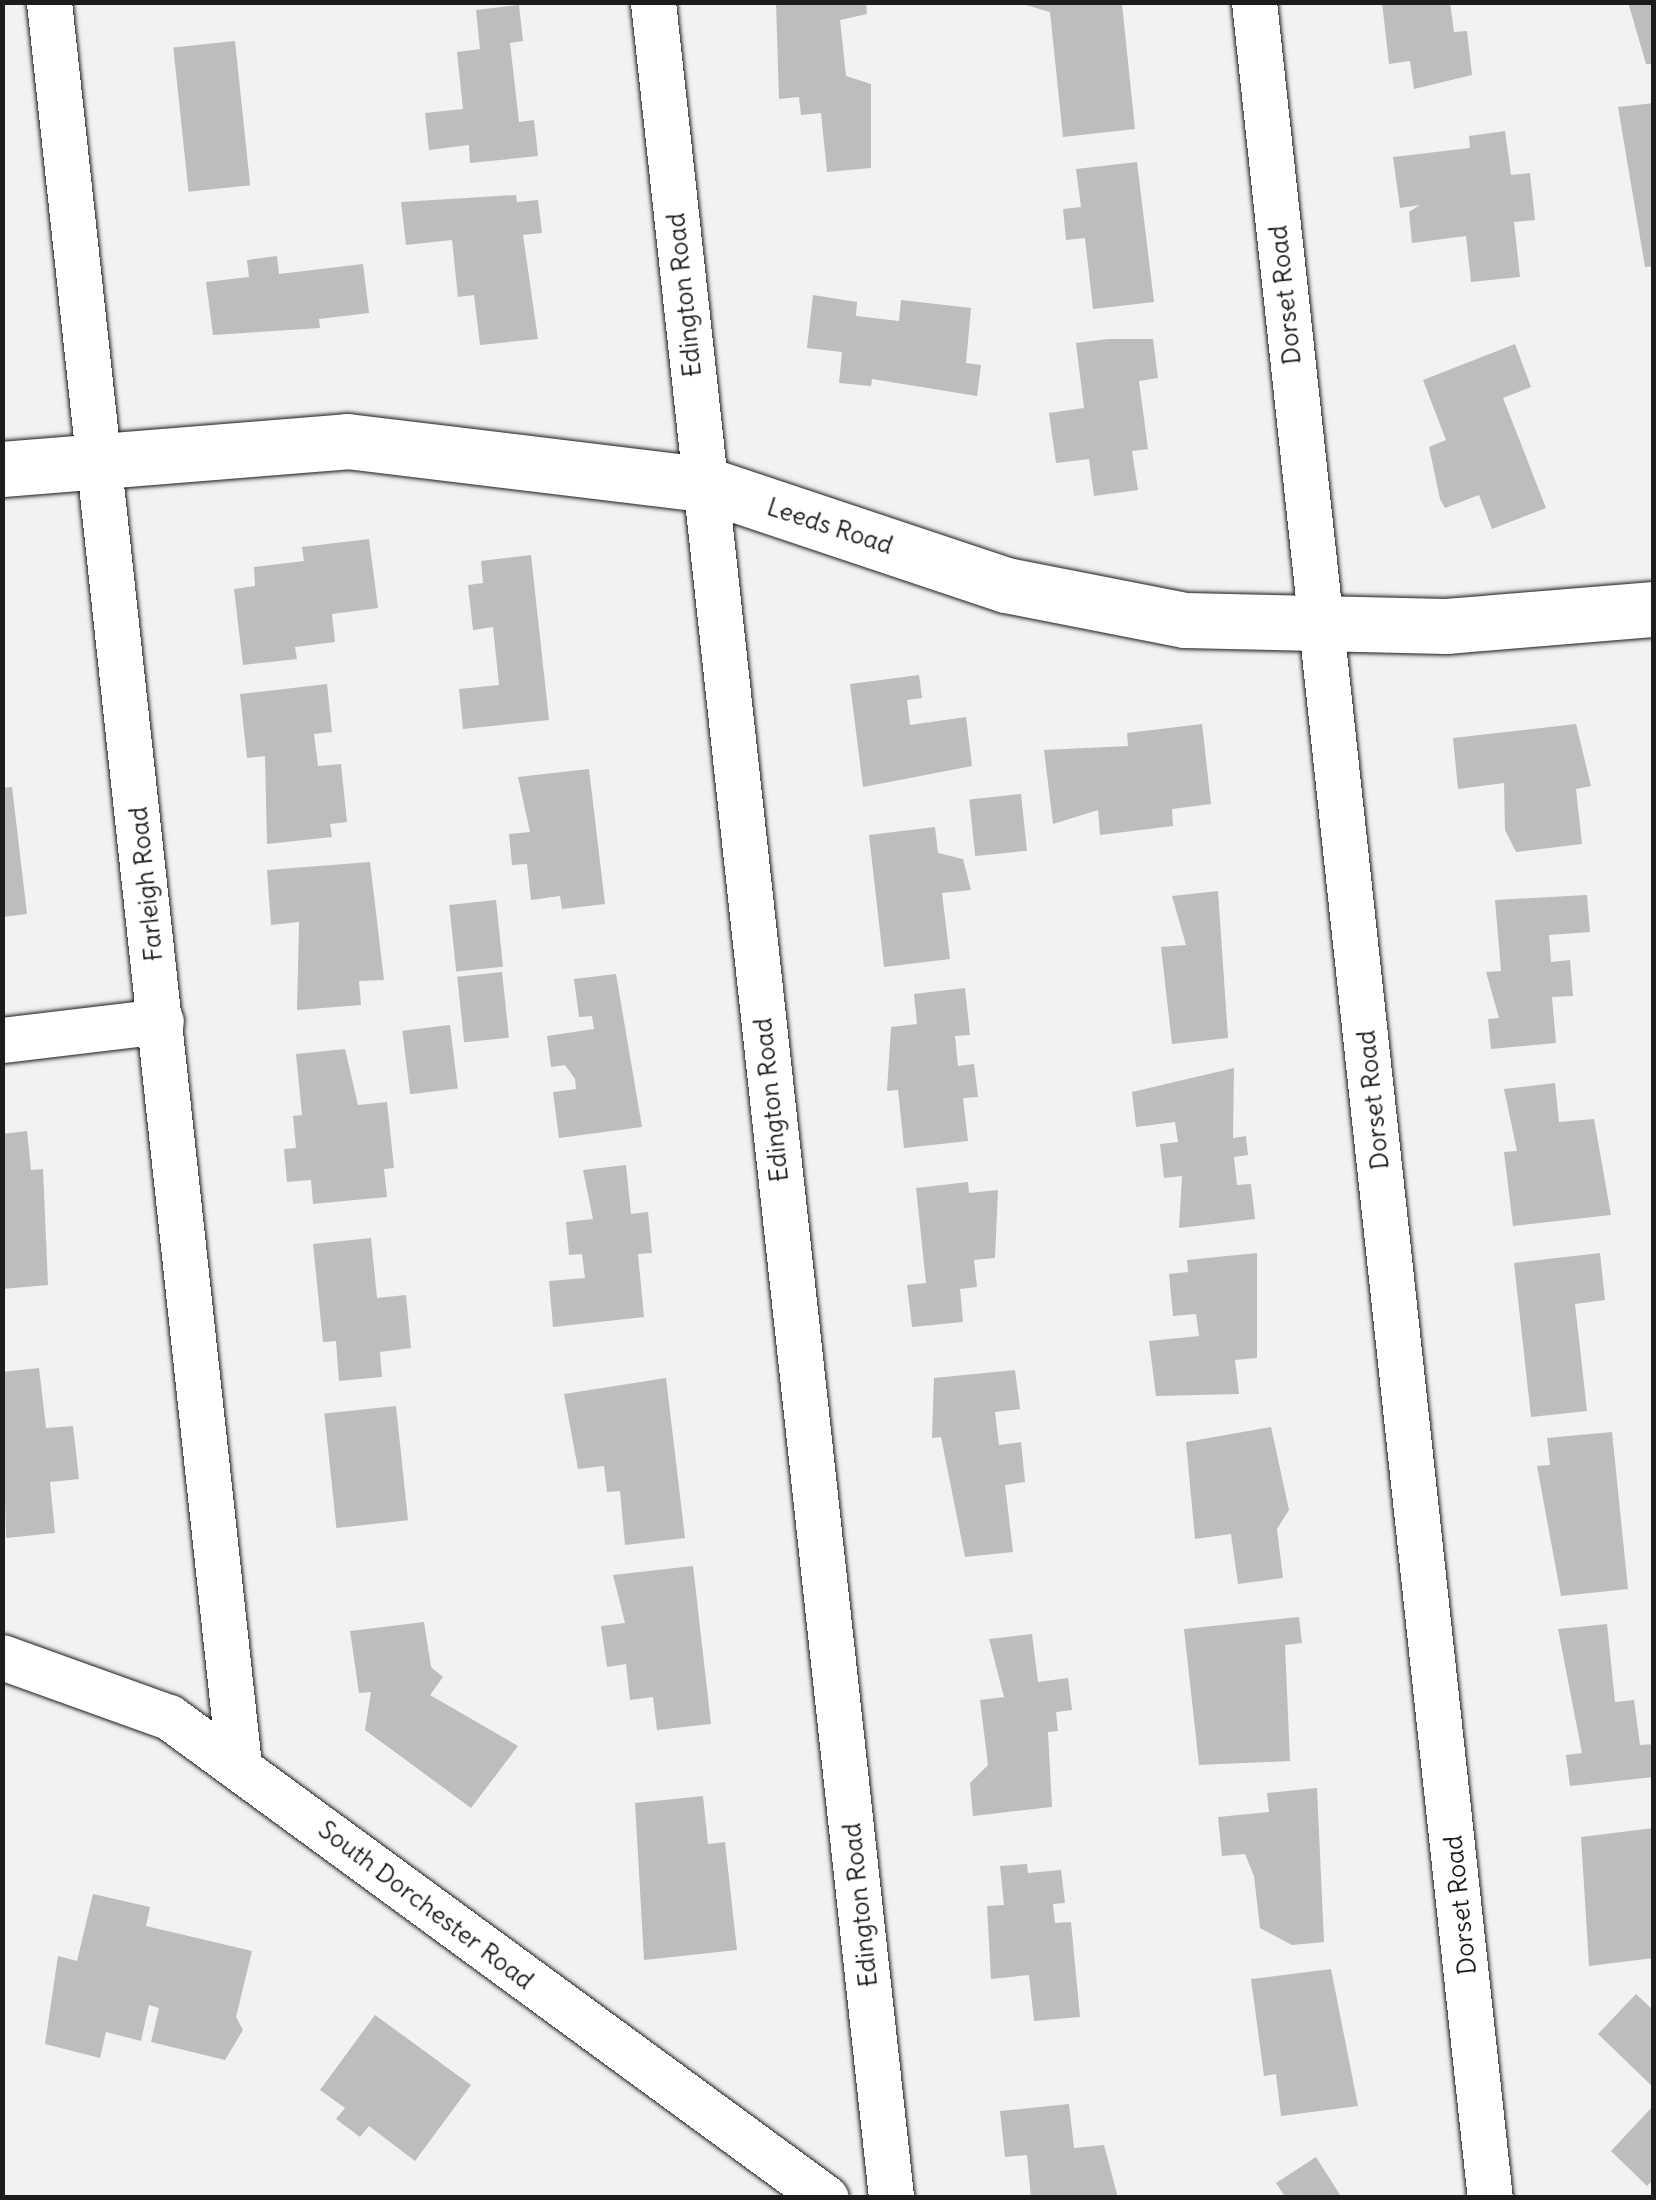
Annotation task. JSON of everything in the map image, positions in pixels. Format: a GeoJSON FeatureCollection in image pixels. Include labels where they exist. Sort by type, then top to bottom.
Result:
{"type":"FeatureCollection","features":[{"type":"Feature","properties":{"kind":"street","name":"Farleigh Road"},"geometry":{"type":"LineString","coordinates":[[49,2],[239,1766]]}},
{"type":"Feature","properties":{"kind":"street","name":"Edington Road"},"geometry":{"type":"LineString","coordinates":[[652,2],[891,2198]]}},
{"type":"Feature","properties":{"kind":"street","name":"Dorset Road"},"geometry":{"type":"LineString","coordinates":[[1254,2],[1490,2198]]}},
{"type":"Feature","properties":{"kind":"street","name":"Leeds Road"},"geometry":{"type":"LineString","coordinates":[[2,469],[98,458],[347,441],[704,484],[1006,585],[1185,620],[1319,628],[1654,609]]}},
{"type":"Feature","properties":{"kind":"street"},"geometry":{"type":"LineString","coordinates":[[2,1040],[161,1022]]}},
{"type":"Feature","properties":{"kind":"street","name":"South Dorchester Road"},"geometry":{"type":"LineString","coordinates":[[2,1656],[169,1717],[826,2198]]}},
{"type":"Feature","properties":{"kind":"building"},"geometry":{"type":"Polygon","coordinates":[[[776,2],[866,2],[867,14],[840,20],[846,76],[871,84],[871,168],[827,172],[821,113],[801,115],[799,97],[779,99],[776,2]]]}},
{"type":"Feature","properties":{"kind":"building"},"geometry":{"type":"Polygon","coordinates":[[[1015,2],[1122,4],[1135,129],[1063,137],[1050,12],[1015,2]]]}},
{"type":"Feature","properties":{"kind":"building"},"geometry":{"type":"Polygon","coordinates":[[[1382,2],[1450,2],[1454,32],[1467,31],[1472,75],[1414,89],[1410,61],[1389,64],[1382,2]]]}},
{"type":"Feature","properties":{"kind":"building"},"geometry":{"type":"Polygon","coordinates":[[[1628,2],[1654,2],[1652,64],[1646,64],[1628,2]]]}},
{"type":"Feature","properties":{"kind":"building"},"geometry":{"type":"Polygon","coordinates":[[[519,5],[523,41],[510,43],[519,122],[534,120],[538,156],[470,163],[469,145],[429,150],[425,113],[463,109],[457,52],[480,49],[476,10],[519,5]]]}},
{"type":"Feature","properties":{"kind":"building"},"geometry":{"type":"Polygon","coordinates":[[[235,41],[250,185],[188,192],[173,47],[235,41]]]}},
{"type":"Feature","properties":{"kind":"building"},"geometry":{"type":"Polygon","coordinates":[[[1654,103],[1654,266],[1645,267],[1618,107],[1654,103]]]}},
{"type":"Feature","properties":{"kind":"building"},"geometry":{"type":"Polygon","coordinates":[[[1505,131],[1511,175],[1530,173],[1535,220],[1514,222],[1520,277],[1471,282],[1466,236],[1412,243],[1409,212],[1420,205],[1400,208],[1393,157],[1470,148],[1469,136],[1505,131]]]}},
{"type":"Feature","properties":{"kind":"building"},"geometry":{"type":"Polygon","coordinates":[[[1137,162],[1154,302],[1093,309],[1085,238],[1066,240],[1063,209],[1081,207],[1076,169],[1137,162]]]}},
{"type":"Feature","properties":{"kind":"building"},"geometry":{"type":"Polygon","coordinates":[[[516,195],[517,202],[538,200],[542,233],[523,235],[538,339],[480,345],[474,295],[458,297],[452,240],[406,245],[401,202],[516,195]]]}},
{"type":"Feature","properties":{"kind":"building"},"geometry":{"type":"Polygon","coordinates":[[[277,256],[279,274],[363,264],[369,313],[319,319],[320,328],[213,335],[206,282],[249,277],[247,260],[277,256]]]}},
{"type":"Feature","properties":{"kind":"building"},"geometry":{"type":"Polygon","coordinates":[[[813,295],[857,302],[856,316],[899,321],[901,300],[971,308],[966,363],[981,365],[977,396],[872,379],[871,386],[839,383],[842,352],[807,348],[813,295]]]}},
{"type":"Feature","properties":{"kind":"building"},"geometry":{"type":"Polygon","coordinates":[[[1153,339],[1158,378],[1139,381],[1148,449],[1132,451],[1138,490],[1094,496],[1089,459],[1056,463],[1049,413],[1084,408],[1076,343],[1153,339]]]}},
{"type":"Feature","properties":{"kind":"building"},"geometry":{"type":"Polygon","coordinates":[[[1515,344],[1531,387],[1503,398],[1546,508],[1492,529],[1479,495],[1445,508],[1440,499],[1429,447],[1446,440],[1423,380],[1515,344]]]}},
{"type":"Feature","properties":{"kind":"building"},"geometry":{"type":"Polygon","coordinates":[[[369,539],[378,608],[332,614],[335,642],[295,647],[297,659],[243,665],[234,589],[255,586],[254,567],[304,561],[302,547],[369,539]]]}},
{"type":"Feature","properties":{"kind":"building"},"geometry":{"type":"Polygon","coordinates":[[[531,555],[549,720],[463,729],[459,689],[499,685],[493,627],[473,630],[468,585],[483,583],[481,561],[531,555]]]}},
{"type":"Feature","properties":{"kind":"building"},"geometry":{"type":"Polygon","coordinates":[[[919,675],[922,698],[907,700],[910,725],[966,717],[972,766],[863,787],[850,684],[919,675]]]}},
{"type":"Feature","properties":{"kind":"building"},"geometry":{"type":"Polygon","coordinates":[[[327,684],[332,732],[314,734],[318,766],[341,764],[347,822],[330,824],[332,837],[267,844],[265,756],[247,758],[240,694],[327,684]]]}},
{"type":"Feature","properties":{"kind":"building"},"geometry":{"type":"Polygon","coordinates":[[[1202,724],[1211,804],[1172,809],[1173,826],[1100,835],[1098,810],[1053,824],[1044,750],[1128,746],[1127,733],[1202,724]]]}},
{"type":"Feature","properties":{"kind":"building"},"geometry":{"type":"Polygon","coordinates":[[[1576,724],[1591,786],[1576,789],[1582,844],[1516,852],[1505,830],[1504,783],[1458,789],[1453,738],[1576,724]]]}},
{"type":"Feature","properties":{"kind":"building"},"geometry":{"type":"Polygon","coordinates":[[[589,769],[605,904],[562,909],[560,896],[531,900],[527,864],[512,865],[509,834],[530,832],[518,777],[589,769]]]}},
{"type":"Feature","properties":{"kind":"building"},"geometry":{"type":"Polygon","coordinates":[[[12,787],[27,914],[2,917],[2,788],[12,787]]]}},
{"type":"Feature","properties":{"kind":"building"},"geometry":{"type":"Polygon","coordinates":[[[1021,794],[1027,851],[975,856],[969,799],[1021,794]]]}},
{"type":"Feature","properties":{"kind":"building"},"geometry":{"type":"Polygon","coordinates":[[[935,827],[938,853],[963,859],[971,890],[942,893],[950,959],[884,967],[869,835],[935,827]]]}},
{"type":"Feature","properties":{"kind":"building"},"geometry":{"type":"Polygon","coordinates":[[[370,862],[384,980],[359,981],[361,1005],[297,1010],[299,922],[271,925],[267,870],[370,862]]]}},
{"type":"Feature","properties":{"kind":"building"},"geometry":{"type":"Polygon","coordinates":[[[1218,891],[1228,1038],[1172,1044],[1161,947],[1186,945],[1172,896],[1218,891]]]}},
{"type":"Feature","properties":{"kind":"building"},"geometry":{"type":"Polygon","coordinates":[[[1587,895],[1590,932],[1549,935],[1551,962],[1570,960],[1573,996],[1552,997],[1556,1043],[1491,1049],[1488,1019],[1499,1018],[1486,972],[1501,971],[1495,900],[1587,895]]]}},
{"type":"Feature","properties":{"kind":"building"},"geometry":{"type":"Polygon","coordinates":[[[496,900],[503,967],[456,972],[449,905],[496,900]]]}},
{"type":"Feature","properties":{"kind":"building"},"geometry":{"type":"Polygon","coordinates":[[[502,972],[509,1038],[464,1042],[457,977],[502,972]]]}},
{"type":"Feature","properties":{"kind":"building"},"geometry":{"type":"Polygon","coordinates":[[[616,974],[642,1127],[559,1138],[553,1092],[576,1089],[575,1079],[565,1065],[551,1067],[547,1036],[594,1029],[592,1016],[579,1017],[574,979],[616,974]]]}},
{"type":"Feature","properties":{"kind":"building"},"geometry":{"type":"Polygon","coordinates":[[[965,988],[970,1035],[955,1036],[958,1066],[974,1064],[978,1097],[963,1098],[968,1141],[904,1148],[898,1090],[887,1091],[891,1027],[917,1024],[914,994],[965,988]]]}},
{"type":"Feature","properties":{"kind":"building"},"geometry":{"type":"Polygon","coordinates":[[[450,1025],[458,1089],[410,1094],[402,1031],[450,1025]]]}},
{"type":"Feature","properties":{"kind":"building"},"geometry":{"type":"Polygon","coordinates":[[[345,1049],[358,1105],[387,1102],[394,1168],[384,1169],[387,1197],[313,1204],[311,1180],[287,1182],[284,1149],[296,1148],[293,1116],[302,1115],[296,1054],[345,1049]]]}},
{"type":"Feature","properties":{"kind":"building"},"geometry":{"type":"Polygon","coordinates":[[[1234,1068],[1233,1138],[1246,1136],[1248,1155],[1234,1157],[1237,1185],[1251,1184],[1255,1219],[1179,1228],[1182,1176],[1164,1178],[1160,1144],[1178,1142],[1175,1122],[1136,1127],[1132,1092],[1234,1068]]]}},
{"type":"Feature","properties":{"kind":"building"},"geometry":{"type":"Polygon","coordinates":[[[1555,1083],[1559,1122],[1594,1119],[1611,1215],[1513,1226],[1504,1152],[1517,1151],[1504,1089],[1555,1083]]]}},
{"type":"Feature","properties":{"kind":"building"},"geometry":{"type":"Polygon","coordinates":[[[27,1131],[31,1170],[43,1169],[48,1285],[2,1289],[2,1134],[27,1131]]]}},
{"type":"Feature","properties":{"kind":"building"},"geometry":{"type":"Polygon","coordinates":[[[626,1165],[631,1214],[648,1212],[652,1253],[638,1254],[644,1317],[553,1327],[549,1281],[585,1278],[582,1254],[569,1255],[566,1222],[593,1219],[583,1170],[626,1165]]]}},
{"type":"Feature","properties":{"kind":"building"},"geometry":{"type":"Polygon","coordinates":[[[968,1182],[969,1193],[998,1190],[995,1258],[974,1260],[977,1287],[960,1289],[963,1322],[912,1327],[907,1285],[926,1283],[916,1188],[968,1182]]]}},
{"type":"Feature","properties":{"kind":"building"},"geometry":{"type":"Polygon","coordinates":[[[371,1238],[377,1298],[406,1295],[411,1348],[380,1352],[382,1377],[339,1381],[336,1341],[323,1342],[313,1244],[371,1238]]]}},
{"type":"Feature","properties":{"kind":"building"},"geometry":{"type":"Polygon","coordinates":[[[1257,1253],[1257,1358],[1235,1360],[1239,1394],[1156,1396],[1149,1341],[1199,1336],[1196,1314],[1173,1316],[1169,1274],[1188,1272],[1187,1260],[1257,1253]]]}},
{"type":"Feature","properties":{"kind":"building"},"geometry":{"type":"Polygon","coordinates":[[[1600,1253],[1605,1300],[1575,1304],[1587,1411],[1531,1417],[1514,1263],[1600,1253]]]}},
{"type":"Feature","properties":{"kind":"building"},"geometry":{"type":"Polygon","coordinates":[[[39,1368],[46,1428],[73,1426],[79,1479],[50,1482],[55,1533],[6,1538],[2,1372],[39,1368]]]}},
{"type":"Feature","properties":{"kind":"building"},"geometry":{"type":"Polygon","coordinates":[[[1015,1370],[1020,1409],[995,1412],[999,1445],[1021,1442],[1025,1482],[1005,1485],[1013,1552],[965,1557],[941,1437],[932,1438],[934,1378],[1015,1370]]]}},
{"type":"Feature","properties":{"kind":"building"},"geometry":{"type":"Polygon","coordinates":[[[666,1378],[685,1538],[625,1545],[620,1491],[607,1492],[604,1466],[578,1469],[564,1394],[666,1378]]]}},
{"type":"Feature","properties":{"kind":"building"},"geometry":{"type":"Polygon","coordinates":[[[396,1406],[408,1520],[336,1528],[324,1414],[396,1406]]]}},
{"type":"Feature","properties":{"kind":"building"},"geometry":{"type":"Polygon","coordinates":[[[1271,1427],[1289,1510],[1277,1529],[1283,1578],[1238,1584],[1231,1534],[1195,1539],[1186,1442],[1271,1427]]]}},
{"type":"Feature","properties":{"kind":"building"},"geometry":{"type":"Polygon","coordinates":[[[1612,1432],[1628,1589],[1561,1596],[1537,1466],[1550,1465],[1547,1438],[1612,1432]]]}},
{"type":"Feature","properties":{"kind":"building"},"geometry":{"type":"Polygon","coordinates":[[[693,1566],[711,1724],[657,1730],[653,1697],[630,1700],[626,1664],[607,1667],[601,1626],[625,1623],[613,1575],[693,1566]]]}},
{"type":"Feature","properties":{"kind":"building"},"geometry":{"type":"Polygon","coordinates":[[[1299,1617],[1302,1643],[1285,1645],[1290,1761],[1199,1765],[1184,1629],[1299,1617]]]}},
{"type":"Feature","properties":{"kind":"building"},"geometry":{"type":"Polygon","coordinates":[[[424,1622],[431,1667],[443,1677],[430,1695],[518,1746],[471,1808],[365,1730],[371,1692],[359,1693],[350,1631],[424,1622]]]}},
{"type":"Feature","properties":{"kind":"building"},"geometry":{"type":"Polygon","coordinates":[[[1607,1624],[1615,1702],[1634,1700],[1640,1745],[1654,1744],[1654,1777],[1570,1786],[1566,1755],[1582,1753],[1558,1629],[1607,1624]]]}},
{"type":"Feature","properties":{"kind":"building"},"geometry":{"type":"Polygon","coordinates":[[[1032,1634],[1038,1682],[1068,1678],[1072,1710],[1056,1712],[1058,1731],[1048,1732],[1052,1807],[973,1816],[970,1783],[988,1765],[980,1700],[1004,1697],[989,1639],[1032,1634]]]}},
{"type":"Feature","properties":{"kind":"building"},"geometry":{"type":"Polygon","coordinates":[[[1317,1788],[1324,1942],[1292,1945],[1260,1928],[1254,1876],[1245,1854],[1222,1856],[1218,1817],[1269,1812],[1267,1793],[1317,1788]]]}},
{"type":"Feature","properties":{"kind":"building"},"geometry":{"type":"Polygon","coordinates":[[[703,1796],[708,1844],[725,1842],[737,1950],[644,1960],[635,1803],[703,1796]]]}},
{"type":"Feature","properties":{"kind":"building"},"geometry":{"type":"Polygon","coordinates":[[[1654,1828],[1654,1958],[1589,1966],[1581,1837],[1654,1828]]]}},
{"type":"Feature","properties":{"kind":"building"},"geometry":{"type":"Polygon","coordinates":[[[1027,1864],[1028,1873],[1061,1870],[1065,1903],[1053,1904],[1055,1923],[1071,1922],[1080,2017],[1034,2021],[1029,1975],[991,1979],[987,1906],[1004,1905],[1000,1866],[1027,1864]]]}},
{"type":"Feature","properties":{"kind":"building"},"geometry":{"type":"Polygon","coordinates":[[[93,1894],[150,1907],[146,1926],[252,1951],[236,2017],[243,2030],[225,2060],[151,2042],[159,2008],[149,2005],[141,2041],[106,2032],[100,2058],[45,2044],[58,1956],[77,1961],[93,1894]]]}},
{"type":"Feature","properties":{"kind":"building"},"geometry":{"type":"Polygon","coordinates":[[[1331,1969],[1358,2106],[1281,2116],[1276,2074],[1264,2076],[1251,1979],[1331,1969]]]}},
{"type":"Feature","properties":{"kind":"building"},"geometry":{"type":"Polygon","coordinates":[[[1636,1994],[1654,2011],[1654,2088],[1598,2034],[1636,1994]]]}},
{"type":"Feature","properties":{"kind":"building"},"geometry":{"type":"Polygon","coordinates":[[[375,2015],[471,2085],[415,2161],[369,2126],[360,2137],[336,2119],[345,2108],[320,2090],[375,2015]]]}},
{"type":"Feature","properties":{"kind":"building"},"geometry":{"type":"Polygon","coordinates":[[[1069,2104],[1074,2148],[1104,2145],[1118,2198],[1031,2198],[1027,2155],[1005,2157],[1000,2111],[1069,2104]]]}},
{"type":"Feature","properties":{"kind":"building"},"geometry":{"type":"Polygon","coordinates":[[[1654,2105],[1654,2179],[1647,2186],[1611,2151],[1654,2105]]]}},
{"type":"Feature","properties":{"kind":"building"},"geometry":{"type":"Polygon","coordinates":[[[1316,2157],[1342,2198],[1286,2198],[1276,2183],[1316,2157]]]}}]}
